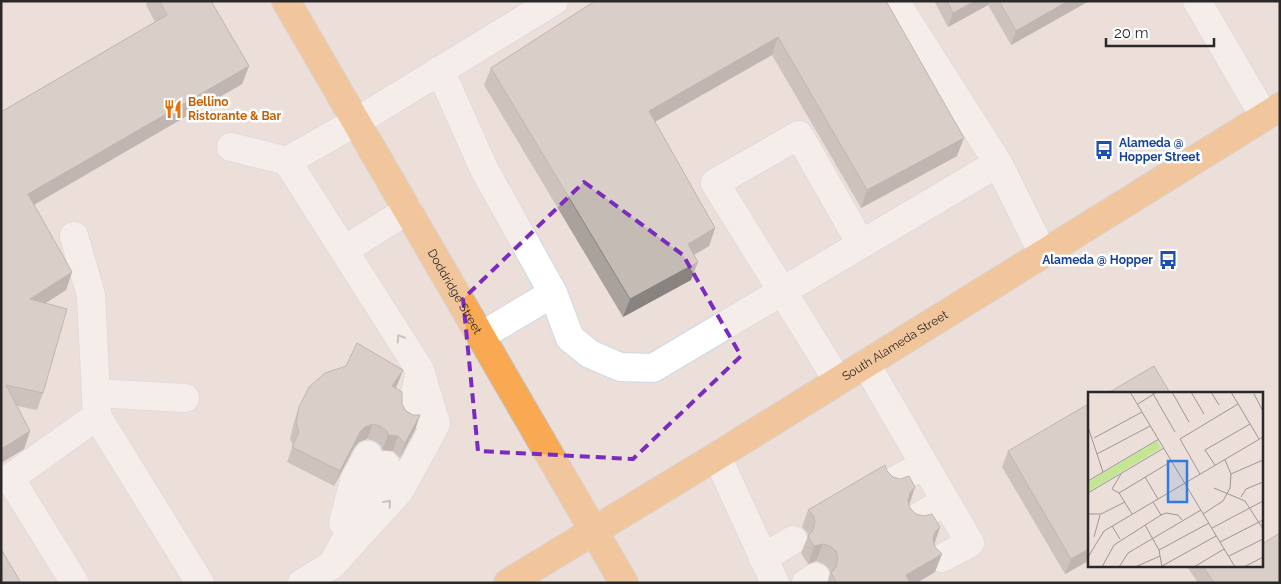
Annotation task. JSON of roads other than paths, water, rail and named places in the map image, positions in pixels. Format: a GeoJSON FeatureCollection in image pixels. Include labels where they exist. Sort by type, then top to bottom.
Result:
{"type":"FeatureCollection","features":[{"type":"Feature","properties":{"kind":"main road","name":"Doddridge Street"},"geometry":{"type":"LineString","coordinates":[[286,1],[624,583]]}},
{"type":"Feature","properties":{"kind":"main road","name":"South Alameda Street"},"geometry":{"type":"LineString","coordinates":[[508,583],[594,532],[1272,112]]}},
{"type":"Feature","properties":{"kind":"street"},"geometry":{"type":"LineString","coordinates":[[287,161],[356,122],[554,1]]}},
{"type":"Feature","properties":{"kind":"street"},"geometry":{"type":"LineString","coordinates":[[895,1],[998,163],[1043,254]]}},
{"type":"Feature","properties":{"kind":"street"},"geometry":{"type":"LineString","coordinates":[[1197,1],[1272,112]]}},
{"type":"Feature","properties":{"kind":"street"},"geometry":{"type":"LineString","coordinates":[[440,70],[484,169],[553,292],[570,338],[590,354],[620,367],[653,368],[998,163]]}},
{"type":"Feature","properties":{"kind":"street"},"geometry":{"type":"LineString","coordinates":[[838,381],[715,183],[799,135],[862,244]]}},
{"type":"Feature","properties":{"kind":"street"},"geometry":{"type":"LineString","coordinates":[[232,147],[287,161],[420,370],[436,424],[400,490],[332,565],[302,583]]}},
{"type":"Feature","properties":{"kind":"street"},"geometry":{"type":"LineString","coordinates":[[344,250],[408,210]]}},
{"type":"Feature","properties":{"kind":"street"},"geometry":{"type":"LineString","coordinates":[[74,236],[91,295],[96,404],[200,583]]}},
{"type":"Feature","properties":{"kind":"street"},"geometry":{"type":"LineString","coordinates":[[481,336],[553,292]]}},
{"type":"Feature","properties":{"kind":"street"},"geometry":{"type":"LineString","coordinates":[[866,364],[970,544],[942,558]]}},
{"type":"Feature","properties":{"kind":"street"},"geometry":{"type":"LineString","coordinates":[[403,411],[420,370]]}},
{"type":"Feature","properties":{"kind":"street"},"geometry":{"type":"LineString","coordinates":[[74,583],[10,478],[96,404],[185,398]]}},
{"type":"Feature","properties":{"kind":"street"},"geometry":{"type":"LineString","coordinates":[[717,456],[776,583]]}},
{"type":"Feature","properties":{"kind":"street"},"geometry":{"type":"LineString","coordinates":[[332,565],[377,460]]}},
{"type":"Feature","properties":{"kind":"street"},"geometry":{"type":"LineString","coordinates":[[894,481],[924,465]]}},
{"type":"Feature","properties":{"kind":"street"},"geometry":{"type":"LineString","coordinates":[[917,518],[945,501]]}},
{"type":"Feature","properties":{"kind":"street"},"geometry":{"type":"LineString","coordinates":[[763,558],[793,540]]}},
{"type":"Feature","properties":{"kind":"place","name":"Bellino Ristorante & Bar"},"geometry":{"type":"Point","coordinates":[173,109]}},
{"type":"Feature","properties":{"kind":"place","name":"Alameda @ Hopper Street"},"geometry":{"type":"Point","coordinates":[1104,150]}},
{"type":"Feature","properties":{"kind":"place","name":"Alameda @ Hopper"},"geometry":{"type":"Point","coordinates":[1168,260]}}]}
